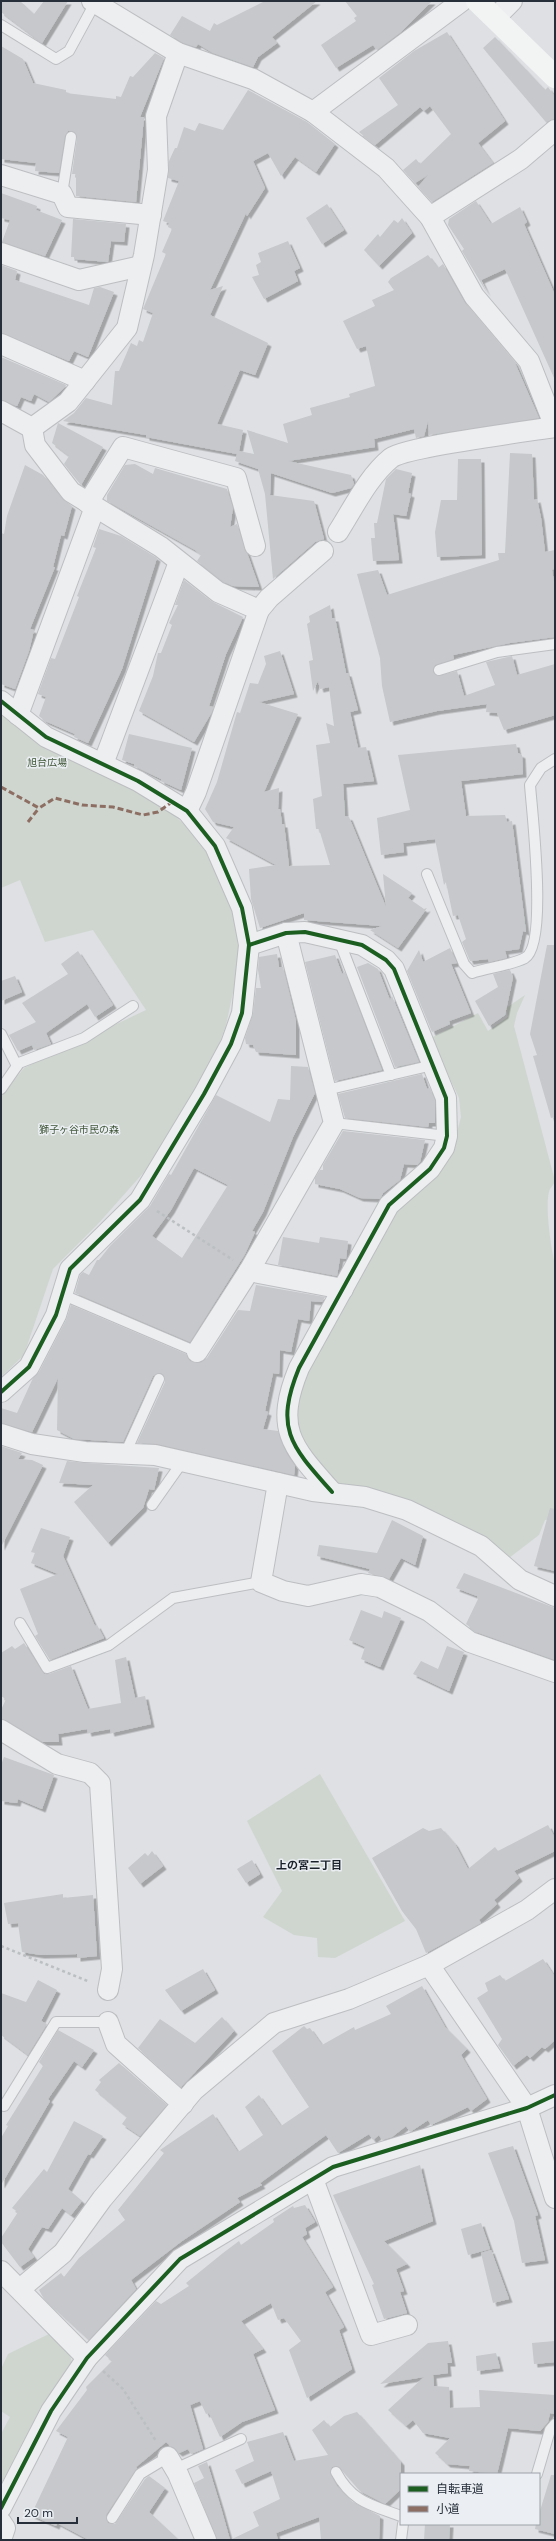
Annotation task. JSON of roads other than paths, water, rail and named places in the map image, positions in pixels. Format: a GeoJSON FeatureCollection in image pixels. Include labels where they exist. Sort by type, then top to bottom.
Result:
{"type":"FeatureCollection","features":[{"type":"Feature","properties":{"kind":"main road"},"geometry":{"type":"LineString","coordinates":[[477,1],[555,77]]}},
{"type":"Feature","properties":{"kind":"street"},"geometry":{"type":"LineString","coordinates":[[313,112],[462,1]]}},
{"type":"Feature","properties":{"kind":"street"},"geometry":{"type":"LineString","coordinates":[[495,18],[512,1]]}},
{"type":"Feature","properties":{"kind":"street"},"geometry":{"type":"LineString","coordinates":[[94,2],[178,53],[253,79],[313,112],[386,168],[430,217],[474,296],[529,361],[555,427],[424,449],[392,457],[374,474],[338,532]]}},
{"type":"Feature","properties":{"kind":"street"},"geometry":{"type":"LineString","coordinates":[[32,428],[68,402],[127,328],[141,266],[158,170],[156,116],[178,53]]}},
{"type":"Feature","properties":{"kind":"street"},"geometry":{"type":"LineString","coordinates":[[430,217],[521,159],[555,130]]}},
{"type":"Feature","properties":{"kind":"street"},"geometry":{"type":"LineString","coordinates":[[1,175],[62,194],[68,207],[151,215]]}},
{"type":"Feature","properties":{"kind":"street"},"geometry":{"type":"LineString","coordinates":[[1,253],[79,280],[141,266]]}},
{"type":"Feature","properties":{"kind":"street"},"geometry":{"type":"LineString","coordinates":[[1,344],[85,381]]}},
{"type":"Feature","properties":{"kind":"street"},"geometry":{"type":"LineString","coordinates":[[1,411],[32,428]]}},
{"type":"Feature","properties":{"kind":"street"},"geometry":{"type":"LineString","coordinates":[[32,428],[35,444],[48,464],[71,492],[161,547],[218,592],[259,610]]}},
{"type":"Feature","properties":{"kind":"street"},"geometry":{"type":"LineString","coordinates":[[18,715],[92,505],[123,447],[236,478],[255,546]]}},
{"type":"Feature","properties":{"kind":"street"},"geometry":{"type":"LineString","coordinates":[[186,811],[196,792],[259,610],[270,598],[323,552]]}},
{"type":"Feature","properties":{"kind":"street"},"geometry":{"type":"LineString","coordinates":[[103,764],[179,562]]}},
{"type":"Feature","properties":{"kind":"street"},"geometry":{"type":"LineString","coordinates":[[1,701],[46,738],[138,781],[186,811],[215,846],[242,908],[249,945],[242,1013],[231,1044],[204,1094],[140,1200],[70,1269],[61,1294],[56,1315],[29,1367],[1,1392]]}},
{"type":"Feature","properties":{"kind":"street"},"geometry":{"type":"LineString","coordinates":[[249,945],[286,933],[305,932],[362,945],[386,960],[394,968],[446,1098],[447,1136],[444,1148],[430,1169],[389,1205],[299,1368],[289,1392],[286,1422],[290,1436],[305,1462],[332,1492]]}},
{"type":"Feature","properties":{"kind":"street"},"geometry":{"type":"LineString","coordinates":[[197,1352],[248,1271],[334,1123],[286,933]]}},
{"type":"Feature","properties":{"kind":"street"},"geometry":{"type":"LineString","coordinates":[[248,1271],[343,1289]]}},
{"type":"Feature","properties":{"kind":"street"},"geometry":{"type":"LineString","coordinates":[[1,1434],[32,1444],[85,1452],[155,1455],[313,1491],[365,1497],[407,1510],[481,1546],[520,1580],[555,1596]]}},
{"type":"Feature","properties":{"kind":"street"},"geometry":{"type":"LineString","coordinates":[[278,1483],[261,1582],[283,1591],[308,1596],[361,1584],[380,1587],[429,1611],[470,1642],[555,1672]]}},
{"type":"Feature","properties":{"kind":"street"},"geometry":{"type":"LineString","coordinates":[[1,1730],[57,1764],[90,1773],[100,1783],[112,1969],[108,1990]]}},
{"type":"Feature","properties":{"kind":"street"},"geometry":{"type":"LineString","coordinates":[[20,2289],[63,2253],[102,2199],[194,2090],[274,2023],[349,1999],[429,1965],[527,1910],[555,1889]]}},
{"type":"Feature","properties":{"kind":"street"},"geometry":{"type":"LineString","coordinates":[[429,1965],[527,2108],[555,2198]]}},
{"type":"Feature","properties":{"kind":"street"},"geometry":{"type":"LineString","coordinates":[[108,2022],[116,2044],[183,2104]]}},
{"type":"Feature","properties":{"kind":"street"},"geometry":{"type":"LineString","coordinates":[[1,2508],[51,2411],[87,2358],[180,2259],[333,2167],[527,2108],[555,2095]]}},
{"type":"Feature","properties":{"kind":"street"},"geometry":{"type":"LineString","coordinates":[[313,2179],[371,2335],[407,2325]]}},
{"type":"Feature","properties":{"kind":"street"},"geometry":{"type":"LineString","coordinates":[[1,2271],[87,2358]]}},
{"type":"Feature","properties":{"kind":"street"},"geometry":{"type":"LineString","coordinates":[[171,2463],[206,2540]]}},
{"type":"Feature","properties":{"kind":"street"},"geometry":{"type":"LineString","coordinates":[[1,2522],[5,2528],[1,2540]]}},
{"type":"Feature","properties":{"kind":"lane"},"geometry":{"type":"LineString","coordinates":[[1,25],[56,59],[69,51],[94,2]]}},
{"type":"Feature","properties":{"kind":"lane"},"geometry":{"type":"LineString","coordinates":[[62,194],[71,137]]}},
{"type":"Feature","properties":{"kind":"lane"},"geometry":{"type":"LineString","coordinates":[[439,670],[497,652],[555,644]]}},
{"type":"Feature","properties":{"kind":"lane"},"geometry":{"type":"LineString","coordinates":[[427,874],[464,964],[472,972],[526,958],[534,948],[538,916],[530,785],[541,768],[555,759]]}},
{"type":"Feature","properties":{"kind":"lane"},"geometry":{"type":"LineString","coordinates":[[339,940],[392,1075]]}},
{"type":"Feature","properties":{"kind":"lane"},"geometry":{"type":"LineString","coordinates":[[1,1089],[17,1066],[84,1038],[133,1006]]}},
{"type":"Feature","properties":{"kind":"lane"},"geometry":{"type":"LineString","coordinates":[[1,1034],[17,1066]]}},
{"type":"Feature","properties":{"kind":"lane"},"geometry":{"type":"LineString","coordinates":[[326,1090],[433,1065]]}},
{"type":"Feature","properties":{"kind":"lane"},"geometry":{"type":"LineString","coordinates":[[334,1123],[447,1136]]}},
{"type":"Feature","properties":{"kind":"lane"},"geometry":{"type":"LineString","coordinates":[[61,1294],[197,1352]]}},
{"type":"Feature","properties":{"kind":"lane"},"geometry":{"type":"LineString","coordinates":[[125,1454],[159,1379]]}},
{"type":"Feature","properties":{"kind":"lane"},"geometry":{"type":"LineString","coordinates":[[152,1505],[184,1461]]}},
{"type":"Feature","properties":{"kind":"lane"},"geometry":{"type":"LineString","coordinates":[[20,1623],[47,1668],[109,1645],[173,1598],[261,1582]]}},
{"type":"Feature","properties":{"kind":"lane"},"geometry":{"type":"LineString","coordinates":[[4,2106],[56,2022],[108,2022]]}},
{"type":"Feature","properties":{"kind":"lane"},"geometry":{"type":"LineString","coordinates":[[537,2473],[550,2430],[555,2424]]}},
{"type":"Feature","properties":{"kind":"lane"},"geometry":{"type":"LineString","coordinates":[[112,2518],[140,2474],[241,2439]]}},
{"type":"Feature","properties":{"kind":"lane"},"geometry":{"type":"LineString","coordinates":[[336,2472],[344,2486],[353,2496],[400,2516]]}},
{"type":"Feature","properties":{"kind":"lane"},"geometry":{"type":"LineString","coordinates":[[401,2540],[403,2525]]}},
{"type":"Feature","properties":{"kind":"district","name":"上の宮二丁目"},"geometry":{"type":"Point","coordinates":[309,1865]}},
{"type":"Feature","properties":{"kind":"park label","name":"旭台広場"},"geometry":{"type":"Point","coordinates":[47,762]}},
{"type":"Feature","properties":{"kind":"park label","name":"獅子ヶ谷市民の森"},"geometry":{"type":"Point","coordinates":[79,1129]}}]}
